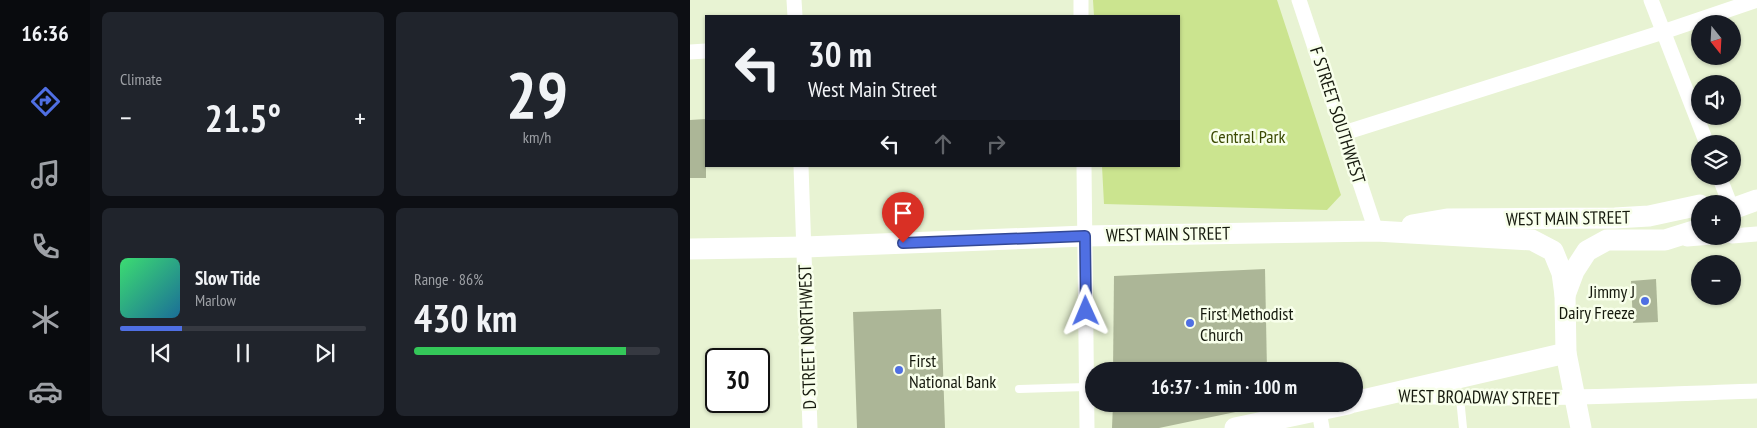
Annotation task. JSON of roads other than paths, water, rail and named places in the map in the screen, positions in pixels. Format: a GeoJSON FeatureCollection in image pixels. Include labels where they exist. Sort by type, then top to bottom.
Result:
{"type":"FeatureCollection","features":[{"type":"Feature","properties":{"kind":"main road"},"geometry":{"type":"LineString","coordinates":[[1741,206],[1757,200]]}},
{"type":"Feature","properties":{"kind":"main road","name":"WEST MAIN STREET"},"geometry":{"type":"LineString","coordinates":[[1376,231],[1447,219],[1615,218],[1649,216],[1691,207]]}},
{"type":"Feature","properties":{"kind":"main road","name":"WEST MAIN STREET"},"geometry":{"type":"LineString","coordinates":[[690,249],[805,247],[1085,236],[1376,231],[1532,240],[1553,251],[1562,273],[1565,295]]}},
{"type":"Feature","properties":{"kind":"main road"},"geometry":{"type":"LineString","coordinates":[[1582,428],[1566,353],[1565,295],[1574,271],[1586,251],[1607,240],[1665,240],[1691,232]]}},
{"type":"Feature","properties":{"kind":"main road","name":"WEST BROADWAY STREET"},"geometry":{"type":"LineString","coordinates":[[1363,400],[1566,353]]}},
{"type":"Feature","properties":{"kind":"main road"},"geometry":{"type":"LineString","coordinates":[[1235,428],[1320,419],[1333,412]]}},
{"type":"Feature","properties":{"kind":"street"},"geometry":{"type":"LineString","coordinates":[[794,0],[795,15]]}},
{"type":"Feature","properties":{"kind":"street"},"geometry":{"type":"LineString","coordinates":[[1081,0],[1081,15]]}},
{"type":"Feature","properties":{"kind":"street","name":"F STREET SOUTHWEST"},"geometry":{"type":"LineString","coordinates":[[1299,0],[1376,231]]}},
{"type":"Feature","properties":{"kind":"street"},"geometry":{"type":"LineString","coordinates":[[1651,0],[1703,135]]}},
{"type":"Feature","properties":{"kind":"street"},"geometry":{"type":"LineString","coordinates":[[1344,133],[1663,32],[1757,0]]}},
{"type":"Feature","properties":{"kind":"street"},"geometry":{"type":"LineString","coordinates":[[690,52],[705,52]]}},
{"type":"Feature","properties":{"kind":"street","name":"D STREET NORTHWEST"},"geometry":{"type":"LineString","coordinates":[[801,167],[810,428]]}},
{"type":"Feature","properties":{"kind":"street"},"geometry":{"type":"LineString","coordinates":[[1084,167],[1086,362]]}},
{"type":"Feature","properties":{"kind":"street"},"geometry":{"type":"LineString","coordinates":[[1741,235],[1757,234]]}},
{"type":"Feature","properties":{"kind":"street"},"geometry":{"type":"LineString","coordinates":[[1665,240],[1691,238]]}},
{"type":"Feature","properties":{"kind":"street","name":"WEST BROADWAY STREET"},"geometry":{"type":"LineString","coordinates":[[1382,396],[1575,398],[1757,391]]}},
{"type":"Feature","properties":{"kind":"street"},"geometry":{"type":"LineString","coordinates":[[1087,412],[1087,428]]}},
{"type":"Feature","properties":{"kind":"lane"},"geometry":{"type":"LineString","coordinates":[[1019,389],[1085,387]]}},
{"type":"Feature","properties":{"kind":"lane"},"geometry":{"type":"LineString","coordinates":[[1460,398],[1463,428]]}},
{"type":"Feature","properties":{"kind":"place","name":"Jimmy J Dairy Freeze"},"geometry":{"type":"Point","coordinates":[1645,301]}},
{"type":"Feature","properties":{"kind":"place","name":"First Methodist Church"},"geometry":{"type":"Point","coordinates":[1190,323]}},
{"type":"Feature","properties":{"kind":"place","name":"First National Bank"},"geometry":{"type":"Point","coordinates":[899,370]}},
{"type":"Feature","properties":{"kind":"park label","name":"Central Park"},"geometry":{"type":"Point","coordinates":[1248,136]}}]}
